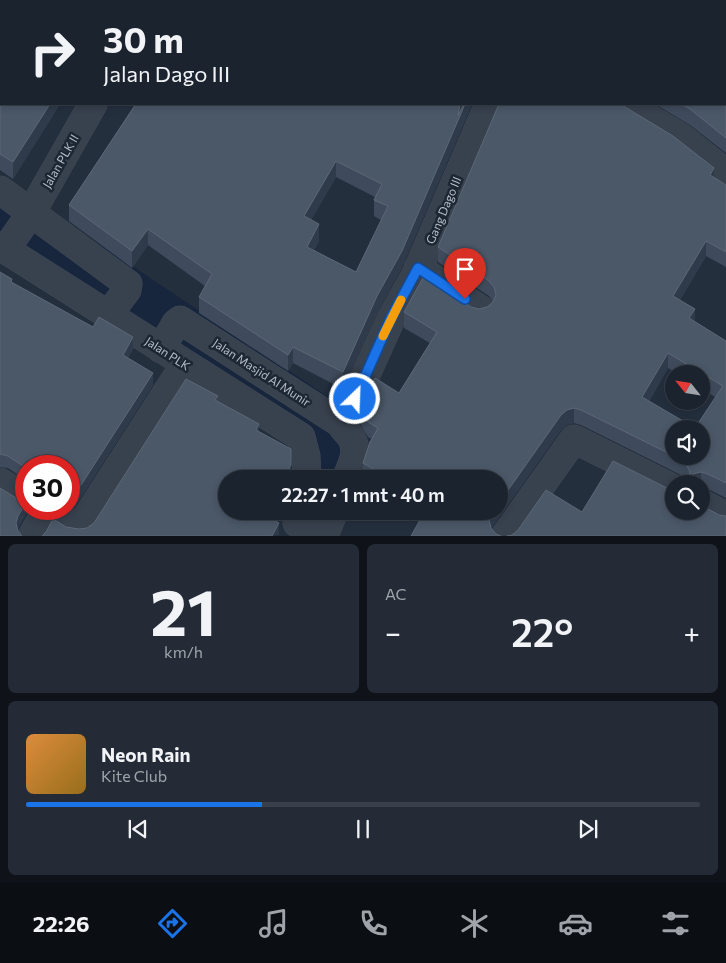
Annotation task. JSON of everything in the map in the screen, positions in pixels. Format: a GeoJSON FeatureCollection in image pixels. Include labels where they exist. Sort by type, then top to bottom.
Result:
{"type":"FeatureCollection","features":[{"type":"Feature","properties":{"kind":"street","name":"Jalan PLK II"},"geometry":{"type":"LineString","coordinates":[[15,233],[92,105]]}},
{"type":"Feature","properties":{"kind":"street","name":"Gang Dago III"},"geometry":{"type":"LineString","coordinates":[[319,429],[355,399],[391,318],[418,268],[489,105]]}},
{"type":"Feature","properties":{"kind":"street"},"geometry":{"type":"LineString","coordinates":[[627,105],[682,138],[726,173]]}},
{"type":"Feature","properties":{"kind":"street","name":"Jalan PLK"},"geometry":{"type":"LineString","coordinates":[[0,190],[15,233],[110,313],[171,335],[185,364],[319,429]]}},
{"type":"Feature","properties":{"kind":"street"},"geometry":{"type":"LineString","coordinates":[[15,233],[127,286],[110,313]]}},
{"type":"Feature","properties":{"kind":"street"},"geometry":{"type":"LineString","coordinates":[[418,268],[480,309]]}},
{"type":"Feature","properties":{"kind":"street","name":"Jalan Masjid Al Munir"},"geometry":{"type":"LineString","coordinates":[[171,335],[319,429]]}},
{"type":"Feature","properties":{"kind":"street"},"geometry":{"type":"LineString","coordinates":[[65,520],[73,525],[81,526],[185,364]]}},
{"type":"Feature","properties":{"kind":"street"},"geometry":{"type":"LineString","coordinates":[[307,470],[306,456],[319,429],[353,441],[355,457],[350,470]]}},
{"type":"Feature","properties":{"kind":"street"},"geometry":{"type":"LineString","coordinates":[[505,536],[574,439],[665,484]]}},
{"type":"Feature","properties":{"kind":"street"},"geometry":{"type":"LineString","coordinates":[[0,482],[15,491]]}},
{"type":"Feature","properties":{"kind":"street"},"geometry":{"type":"LineString","coordinates":[[710,508],[726,516]]}},
{"type":"Feature","properties":{"kind":"street"},"geometry":{"type":"LineString","coordinates":[[32,536],[36,520]]}},
{"type":"Feature","properties":{"kind":"building"},"geometry":{"type":"Polygon","coordinates":[[[0,105],[49,105],[13,162],[0,154],[0,105]]]}},
{"type":"Feature","properties":{"kind":"building"},"geometry":{"type":"Polygon","coordinates":[[[135,105],[460,105],[458,115],[465,105],[402,251],[377,296],[343,372],[293,347],[288,355],[199,297],[212,274],[148,229],[132,251],[69,205],[135,105]],[[336,161],[304,216],[319,224],[307,247],[356,272],[388,206],[374,200],[382,184],[336,161]]]}},
{"type":"Feature","properties":{"kind":"building"},"geometry":{"type":"Polygon","coordinates":[[[499,105],[622,105],[673,136],[714,168],[710,175],[726,185],[726,252],[706,241],[673,296],[695,309],[689,318],[726,341],[726,483],[701,472],[689,475],[690,472],[686,465],[710,465],[710,420],[700,420],[707,410],[710,410],[710,406],[723,386],[710,378],[710,365],[688,365],[668,353],[642,397],[681,420],[665,420],[665,452],[574,408],[567,410],[561,415],[508,490],[508,470],[375,470],[363,463],[370,442],[378,428],[368,422],[359,407],[375,378],[399,393],[437,332],[404,312],[424,276],[471,307],[479,309],[487,307],[493,302],[496,295],[494,287],[489,281],[438,247],[499,105]]]}},
{"type":"Feature","properties":{"kind":"building"},"geometry":{"type":"Polygon","coordinates":[[[683,105],[726,105],[726,138],[683,105]]]}},
{"type":"Feature","properties":{"kind":"building"},"geometry":{"type":"Polygon","coordinates":[[[0,272],[12,279],[11,282],[93,327],[99,317],[133,337],[123,355],[153,373],[80,487],[80,455],[15,455],[15,461],[0,454],[0,272]]]}},
{"type":"Feature","properties":{"kind":"building"},"geometry":{"type":"Polygon","coordinates":[[[186,379],[218,396],[215,400],[259,424],[256,430],[291,449],[291,465],[288,470],[218,470],[218,520],[274,520],[279,523],[272,536],[42,536],[52,520],[66,527],[79,529],[87,528],[94,523],[186,379]]]}},
{"type":"Feature","properties":{"kind":"building"},"geometry":{"type":"Polygon","coordinates":[[[613,461],[665,487],[665,520],[710,520],[710,510],[719,515],[726,516],[726,536],[507,536],[512,535],[518,530],[546,490],[582,512],[613,461]]]}},
{"type":"Feature","properties":{"kind":"building"},"geometry":{"type":"Polygon","coordinates":[[[0,488],[15,497],[15,520],[17,520],[18,531],[22,536],[0,536],[0,488]]]}},
{"type":"Feature","properties":{"kind":"building"},"geometry":{"type":"Polygon","coordinates":[[[420,520],[489,520],[491,528],[496,534],[501,536],[411,536],[420,520]]]}},
{"type":"Feature","properties":{"kind":"waterway"},"geometry":{"type":"LineString","coordinates":[[0,213],[338,439],[326,470]]}},
{"type":"Feature","properties":{"kind":"slow traffic"},"geometry":{"type":"LineString","coordinates":[[383,336],[401,300]]}},
{"type":"Feature","properties":{"kind":"route"},"geometry":{"type":"LineString","coordinates":[[355,399],[391,318],[418,268],[465,299]]}}]}
